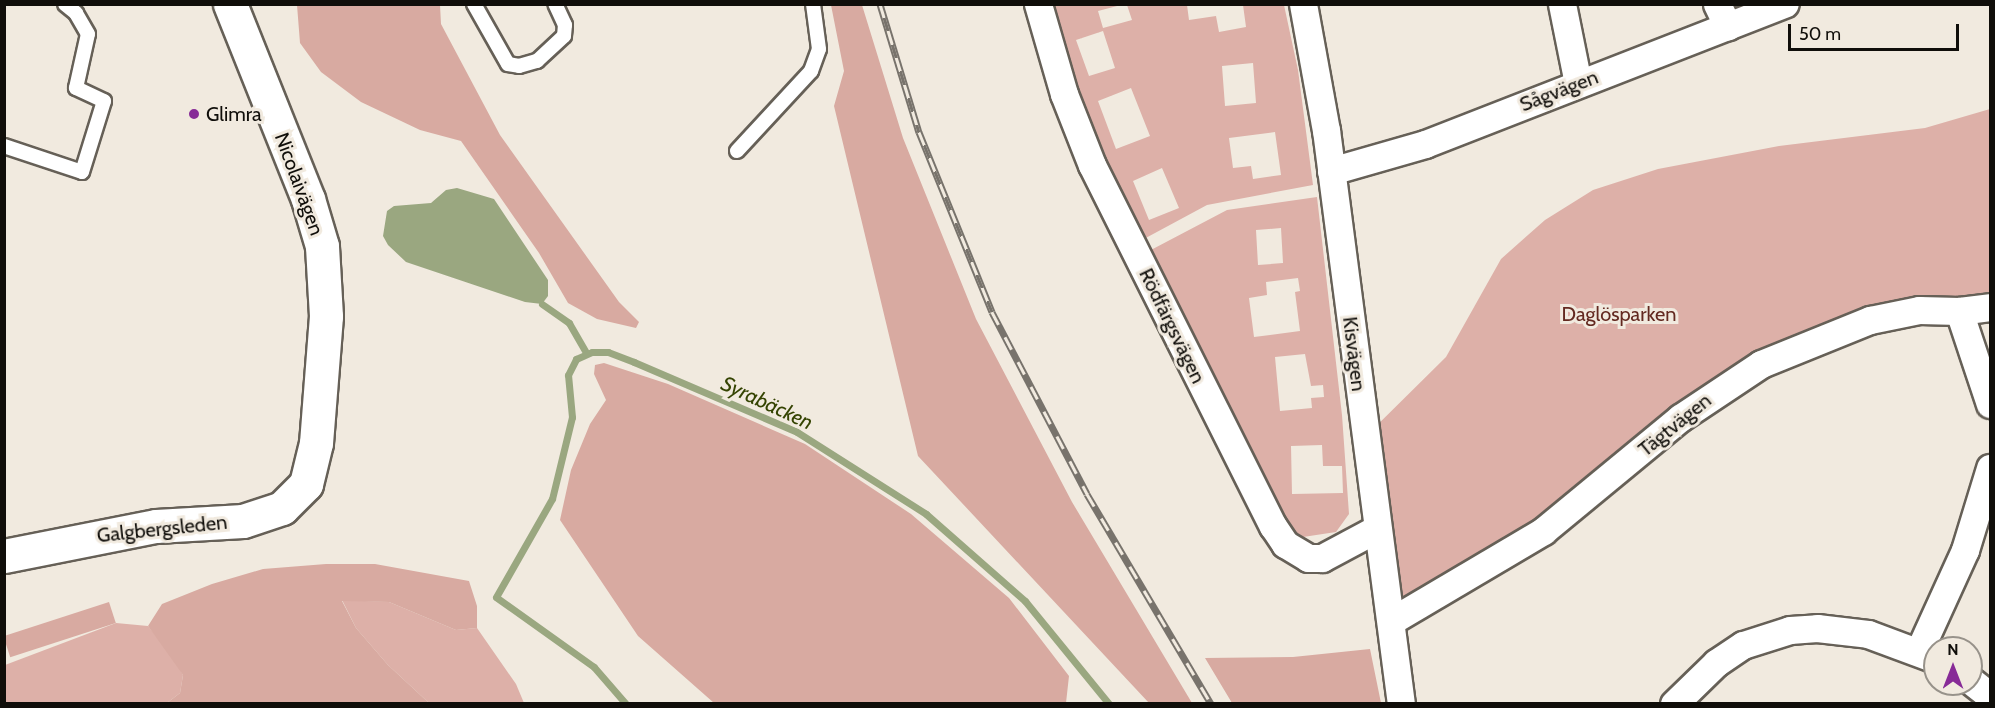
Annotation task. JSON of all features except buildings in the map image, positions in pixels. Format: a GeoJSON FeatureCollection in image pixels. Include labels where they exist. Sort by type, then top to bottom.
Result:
{"type":"FeatureCollection","features":[{"type":"Feature","properties":{"kind":"street","name":"Nicolaivägen"},"geometry":{"type":"LineString","coordinates":[[230,4],[308,199],[322,246],[326,316],[316,443],[306,480]]}},
{"type":"Feature","properties":{"kind":"street","name":"Rödfärgsvägen"},"geometry":{"type":"LineString","coordinates":[[1038,4],[1064,94],[1092,165],[1273,526],[1290,549],[1308,558],[1330,555],[1376,529]]}},
{"type":"Feature","properties":{"kind":"street","name":"Kisvägen"},"geometry":{"type":"LineString","coordinates":[[1303,4],[1331,171],[1376,529],[1391,621],[1401,704]]}},
{"type":"Feature","properties":{"kind":"street"},"geometry":{"type":"LineString","coordinates":[[1562,4],[1578,83]]}},
{"type":"Feature","properties":{"kind":"street","name":"Sågvägen"},"geometry":{"type":"LineString","coordinates":[[1331,171],[1425,144],[1578,83],[1722,16],[1785,4]]}},
{"type":"Feature","properties":{"kind":"street","name":"Tägtvägen"},"geometry":{"type":"LineString","coordinates":[[1391,621],[1543,531],[1680,418],[1761,364],[1870,320],[1919,309],[1959,311],[1990,307]]}},
{"type":"Feature","properties":{"kind":"street"},"geometry":{"type":"LineString","coordinates":[[1959,311],[1990,405]]}},
{"type":"Feature","properties":{"kind":"street"},"geometry":{"type":"LineString","coordinates":[[1934,636],[1965,550],[1990,468]]}},
{"type":"Feature","properties":{"kind":"street","name":"Galgbergsleden"},"geometry":{"type":"LineString","coordinates":[[4,556],[156,526],[243,520],[282,508],[306,480]]}},
{"type":"Feature","properties":{"kind":"street"},"geometry":{"type":"LineString","coordinates":[[1674,704],[1716,663],[1743,645],[1790,630],[1816,628],[1868,634],[1923,654]]}},
{"type":"Feature","properties":{"kind":"lane"},"geometry":{"type":"LineString","coordinates":[[4,146],[82,172],[104,102],[76,88],[88,34],[76,13],[65,4]]}},
{"type":"Feature","properties":{"kind":"lane"},"geometry":{"type":"LineString","coordinates":[[474,4],[508,64],[519,66],[537,61],[564,36],[565,25],[555,4]]}},
{"type":"Feature","properties":{"kind":"lane"},"geometry":{"type":"LineString","coordinates":[[737,151],[811,71],[819,50],[813,4]]}},
{"type":"Feature","properties":{"kind":"green space"},"geometry":{"type":"Polygon","coordinates":[[[1049,5],[1121,5],[1098,11],[1103,28],[1132,20],[1127,5],[1187,5],[1189,20],[1216,16],[1219,32],[1246,27],[1243,5],[1284,5],[1298,70],[1313,185],[1207,205],[1142,240],[1081,104],[1049,5]],[[1103,31],[1076,40],[1089,76],[1115,68],[1103,31]],[[1253,63],[1222,66],[1225,106],[1256,103],[1253,63]],[[1131,88],[1098,101],[1116,149],[1150,136],[1131,88]],[[1275,132],[1229,138],[1233,168],[1251,166],[1253,179],[1281,175],[1275,132]],[[1162,168],[1133,181],[1149,220],[1179,208],[1162,168]]]}},
{"type":"Feature","properties":{"kind":"green space","name":"Daglösparken"},"geometry":{"type":"Polygon","coordinates":[[[1990,109],[1990,299],[1780,352],[1587,494],[1404,602],[1385,549],[1358,444],[1446,357],[1501,259],[1545,220],[1593,190],[1658,169],[1779,146],[1925,128],[1990,109]]]}},
{"type":"Feature","properties":{"kind":"green space"},"geometry":{"type":"Polygon","coordinates":[[[1317,197],[1342,415],[1349,514],[1336,532],[1303,537],[1288,527],[1149,251],[1227,210],[1317,197]],[[1281,228],[1256,230],[1258,265],[1283,263],[1281,228]],[[1298,278],[1266,282],[1267,295],[1249,298],[1254,337],[1300,331],[1295,292],[1300,291],[1298,278]],[[1305,354],[1275,357],[1280,411],[1312,408],[1311,398],[1324,397],[1323,385],[1311,386],[1305,354]],[[1322,445],[1291,446],[1292,494],[1343,493],[1342,466],[1323,466],[1322,445]]]}},
{"type":"Feature","properties":{"kind":"green space"},"geometry":{"type":"Polygon","coordinates":[[[342,600],[389,602],[456,630],[477,628],[516,684],[524,703],[429,703],[388,665],[356,628],[342,600]]]}},
{"type":"Feature","properties":{"kind":"green space"},"geometry":{"type":"Polygon","coordinates":[[[116,623],[148,626],[174,658],[183,675],[180,693],[167,703],[5,704],[5,665],[116,623]]]}},
{"type":"Feature","properties":{"kind":"shaded area"},"geometry":{"type":"Polygon","coordinates":[[[297,5],[440,5],[441,24],[500,135],[619,302],[639,322],[636,328],[597,319],[568,303],[539,253],[461,141],[420,130],[361,102],[321,72],[300,43],[297,5]]]}},
{"type":"Feature","properties":{"kind":"shaded area"},"geometry":{"type":"Polygon","coordinates":[[[831,5],[862,5],[903,138],[976,319],[1072,502],[1192,703],[1149,703],[918,456],[834,106],[844,71],[831,5]]]}},
{"type":"Feature","properties":{"kind":"shaded area"},"geometry":{"type":"Polygon","coordinates":[[[457,188],[494,199],[548,280],[548,296],[542,304],[525,302],[406,262],[388,245],[383,236],[387,211],[394,206],[431,203],[446,190],[457,188]]]}},
{"type":"Feature","properties":{"kind":"shaded area"},"geometry":{"type":"Polygon","coordinates":[[[604,363],[668,384],[805,444],[911,514],[1009,598],[1069,676],[1066,703],[714,703],[638,636],[560,520],[571,470],[590,424],[606,400],[594,374],[595,365],[604,363]]]}},
{"type":"Feature","properties":{"kind":"shaded area"},"geometry":{"type":"Polygon","coordinates":[[[326,564],[375,564],[469,581],[477,606],[477,628],[456,630],[389,602],[342,601],[356,628],[388,665],[429,703],[167,703],[180,693],[183,675],[148,626],[162,604],[212,584],[263,569],[326,564]]]}},
{"type":"Feature","properties":{"kind":"shaded area"},"geometry":{"type":"Polygon","coordinates":[[[109,602],[116,623],[10,657],[4,636],[109,602]]]}},
{"type":"Feature","properties":{"kind":"shaded area"},"geometry":{"type":"Polygon","coordinates":[[[1370,649],[1381,703],[1232,703],[1205,658],[1293,657],[1370,649]]]}},
{"type":"Feature","properties":{"kind":"waterway"},"geometry":{"type":"LineString","coordinates":[[542,304],[569,323],[586,353]]}},
{"type":"Feature","properties":{"kind":"waterway","name":"Syrabäcken"},"geometry":{"type":"LineString","coordinates":[[626,704],[594,667],[496,597],[552,499],[572,417],[568,375],[576,359],[592,352],[608,352],[634,362],[797,432],[926,514],[1025,601],[1109,704]]}},
{"type":"Feature","properties":{"kind":"railway"},"geometry":{"type":"LineString","coordinates":[[880,4],[919,132],[992,312],[1087,494],[1211,704]]}},
{"type":"Feature","properties":{"kind":"place","name":"Glimra"},"geometry":{"type":"Point","coordinates":[194,114]}}]}
